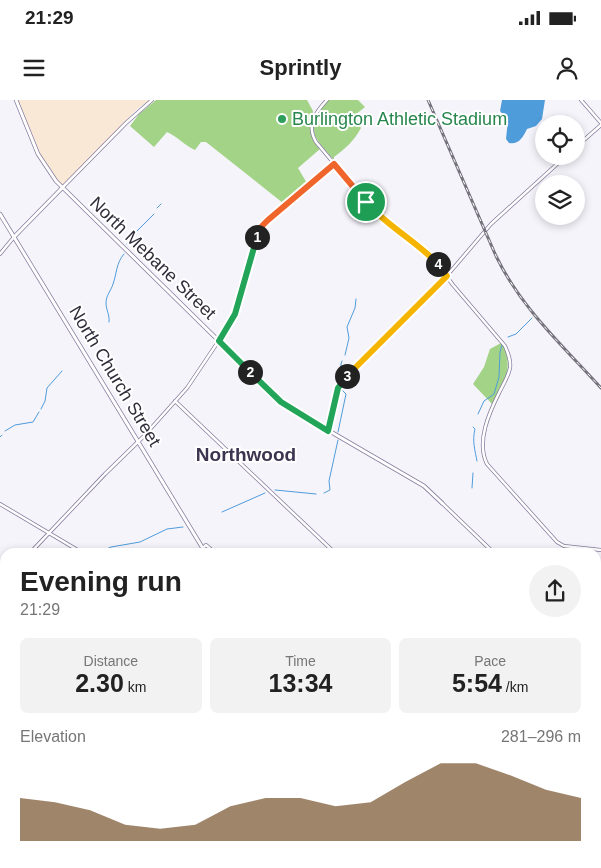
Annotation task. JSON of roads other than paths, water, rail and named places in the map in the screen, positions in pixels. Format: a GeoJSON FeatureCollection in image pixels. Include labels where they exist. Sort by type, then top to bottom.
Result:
{"type":"FeatureCollection","features":[{"type":"Feature","properties":{"kind":"main road","name":"North Mebane Street"},"geometry":{"type":"LineString","coordinates":[[16,100],[38,154],[52,177],[281,402],[424,486],[442,503]]}},
{"type":"Feature","properties":{"kind":"main road"},"geometry":{"type":"LineString","coordinates":[[14,237],[62,188]]}},
{"type":"Feature","properties":{"kind":"main road","name":"North Church Street"},"geometry":{"type":"LineString","coordinates":[[0,214],[203,548]]}},
{"type":"Feature","properties":{"kind":"street"},"geometry":{"type":"LineString","coordinates":[[62,188],[98,154],[126,123],[152,100]]}},
{"type":"Feature","properties":{"kind":"street"},"geometry":{"type":"LineString","coordinates":[[327,100],[317,111],[311,125],[313,136],[373,210],[416,243],[435,261],[503,341],[508,354],[509,372],[486,423],[483,446],[486,461],[552,537],[561,544],[588,548]]}},
{"type":"Feature","properties":{"kind":"street"},"geometry":{"type":"LineString","coordinates":[[581,100],[601,124],[585,139]]}},
{"type":"Feature","properties":{"kind":"street"},"geometry":{"type":"LineString","coordinates":[[35,548],[138,442],[196,376],[235,314],[255,242],[262,226],[334,164]]}},
{"type":"Feature","properties":{"kind":"street"},"geometry":{"type":"LineString","coordinates":[[328,431],[338,388],[343,380],[447,276],[491,224],[556,165]]}},
{"type":"Feature","properties":{"kind":"street"},"geometry":{"type":"LineString","coordinates":[[0,254],[14,237]]}},
{"type":"Feature","properties":{"kind":"street"},"geometry":{"type":"LineString","coordinates":[[175,401],[330,548]]}},
{"type":"Feature","properties":{"kind":"street","name":"North Mebane Street"},"geometry":{"type":"LineString","coordinates":[[442,503],[489,548]]}},
{"type":"Feature","properties":{"kind":"street"},"geometry":{"type":"LineString","coordinates":[[0,504],[74,548]]}},
{"type":"Feature","properties":{"kind":"street"},"geometry":{"type":"LineString","coordinates":[[203,548],[206,545],[209,548]]}},
{"type":"Feature","properties":{"kind":"water"},"geometry":{"type":"Polygon","coordinates":[[[502,100],[545,100],[543,115],[535,115],[535,126],[527,129],[518,142],[515,143],[509,143],[506,139],[508,120],[500,111],[502,100]]]}},
{"type":"Feature","properties":{"kind":"waterway"},"geometry":{"type":"LineString","coordinates":[[157,208],[161,204]]}},
{"type":"Feature","properties":{"kind":"waterway"},"geometry":{"type":"LineString","coordinates":[[127,244],[132,236],[154,214]]}},
{"type":"Feature","properties":{"kind":"waterway"},"geometry":{"type":"LineString","coordinates":[[109,322],[106,300],[121,257],[124,254]]}},
{"type":"Feature","properties":{"kind":"waterway"},"geometry":{"type":"LineString","coordinates":[[345,355],[349,338],[347,327],[355,308],[356,299]]}},
{"type":"Feature","properties":{"kind":"waterway"},"geometry":{"type":"LineString","coordinates":[[508,337],[516,334],[532,318]]}},
{"type":"Feature","properties":{"kind":"waterway"},"geometry":{"type":"LineString","coordinates":[[478,414],[484,401],[494,394],[499,377],[502,345]]}},
{"type":"Feature","properties":{"kind":"waterway"},"geometry":{"type":"LineString","coordinates":[[341,378],[342,361]]}},
{"type":"Feature","properties":{"kind":"waterway"},"geometry":{"type":"LineString","coordinates":[[41,409],[45,401],[47,388],[62,371]]}},
{"type":"Feature","properties":{"kind":"waterway"},"geometry":{"type":"LineString","coordinates":[[338,432],[346,394],[341,389]]}},
{"type":"Feature","properties":{"kind":"waterway"},"geometry":{"type":"LineString","coordinates":[[5,431],[15,425],[33,422],[39,412]]}},
{"type":"Feature","properties":{"kind":"waterway"},"geometry":{"type":"LineString","coordinates":[[473,427],[475,429],[474,441],[477,461]]}},
{"type":"Feature","properties":{"kind":"waterway"},"geometry":{"type":"LineString","coordinates":[[324,493],[330,490],[329,481],[338,440]]}},
{"type":"Feature","properties":{"kind":"waterway"},"geometry":{"type":"LineString","coordinates":[[472,488],[473,473]]}},
{"type":"Feature","properties":{"kind":"waterway"},"geometry":{"type":"LineString","coordinates":[[275,490],[316,494]]}},
{"type":"Feature","properties":{"kind":"waterway"},"geometry":{"type":"LineString","coordinates":[[222,512],[265,493]]}},
{"type":"Feature","properties":{"kind":"waterway"},"geometry":{"type":"LineString","coordinates":[[109,548],[140,542],[167,529],[183,527]]}},
{"type":"Feature","properties":{"kind":"railway"},"geometry":{"type":"LineString","coordinates":[[428,100],[506,275],[530,310],[601,388]]}},
{"type":"Feature","properties":{"kind":"place","name":"Burlington Athletic Stadium"},"geometry":{"type":"Point","coordinates":[282,119]}},
{"type":"Feature","properties":{"kind":"district","name":"Northwood"},"geometry":{"type":"Point","coordinates":[246,454]}}]}
